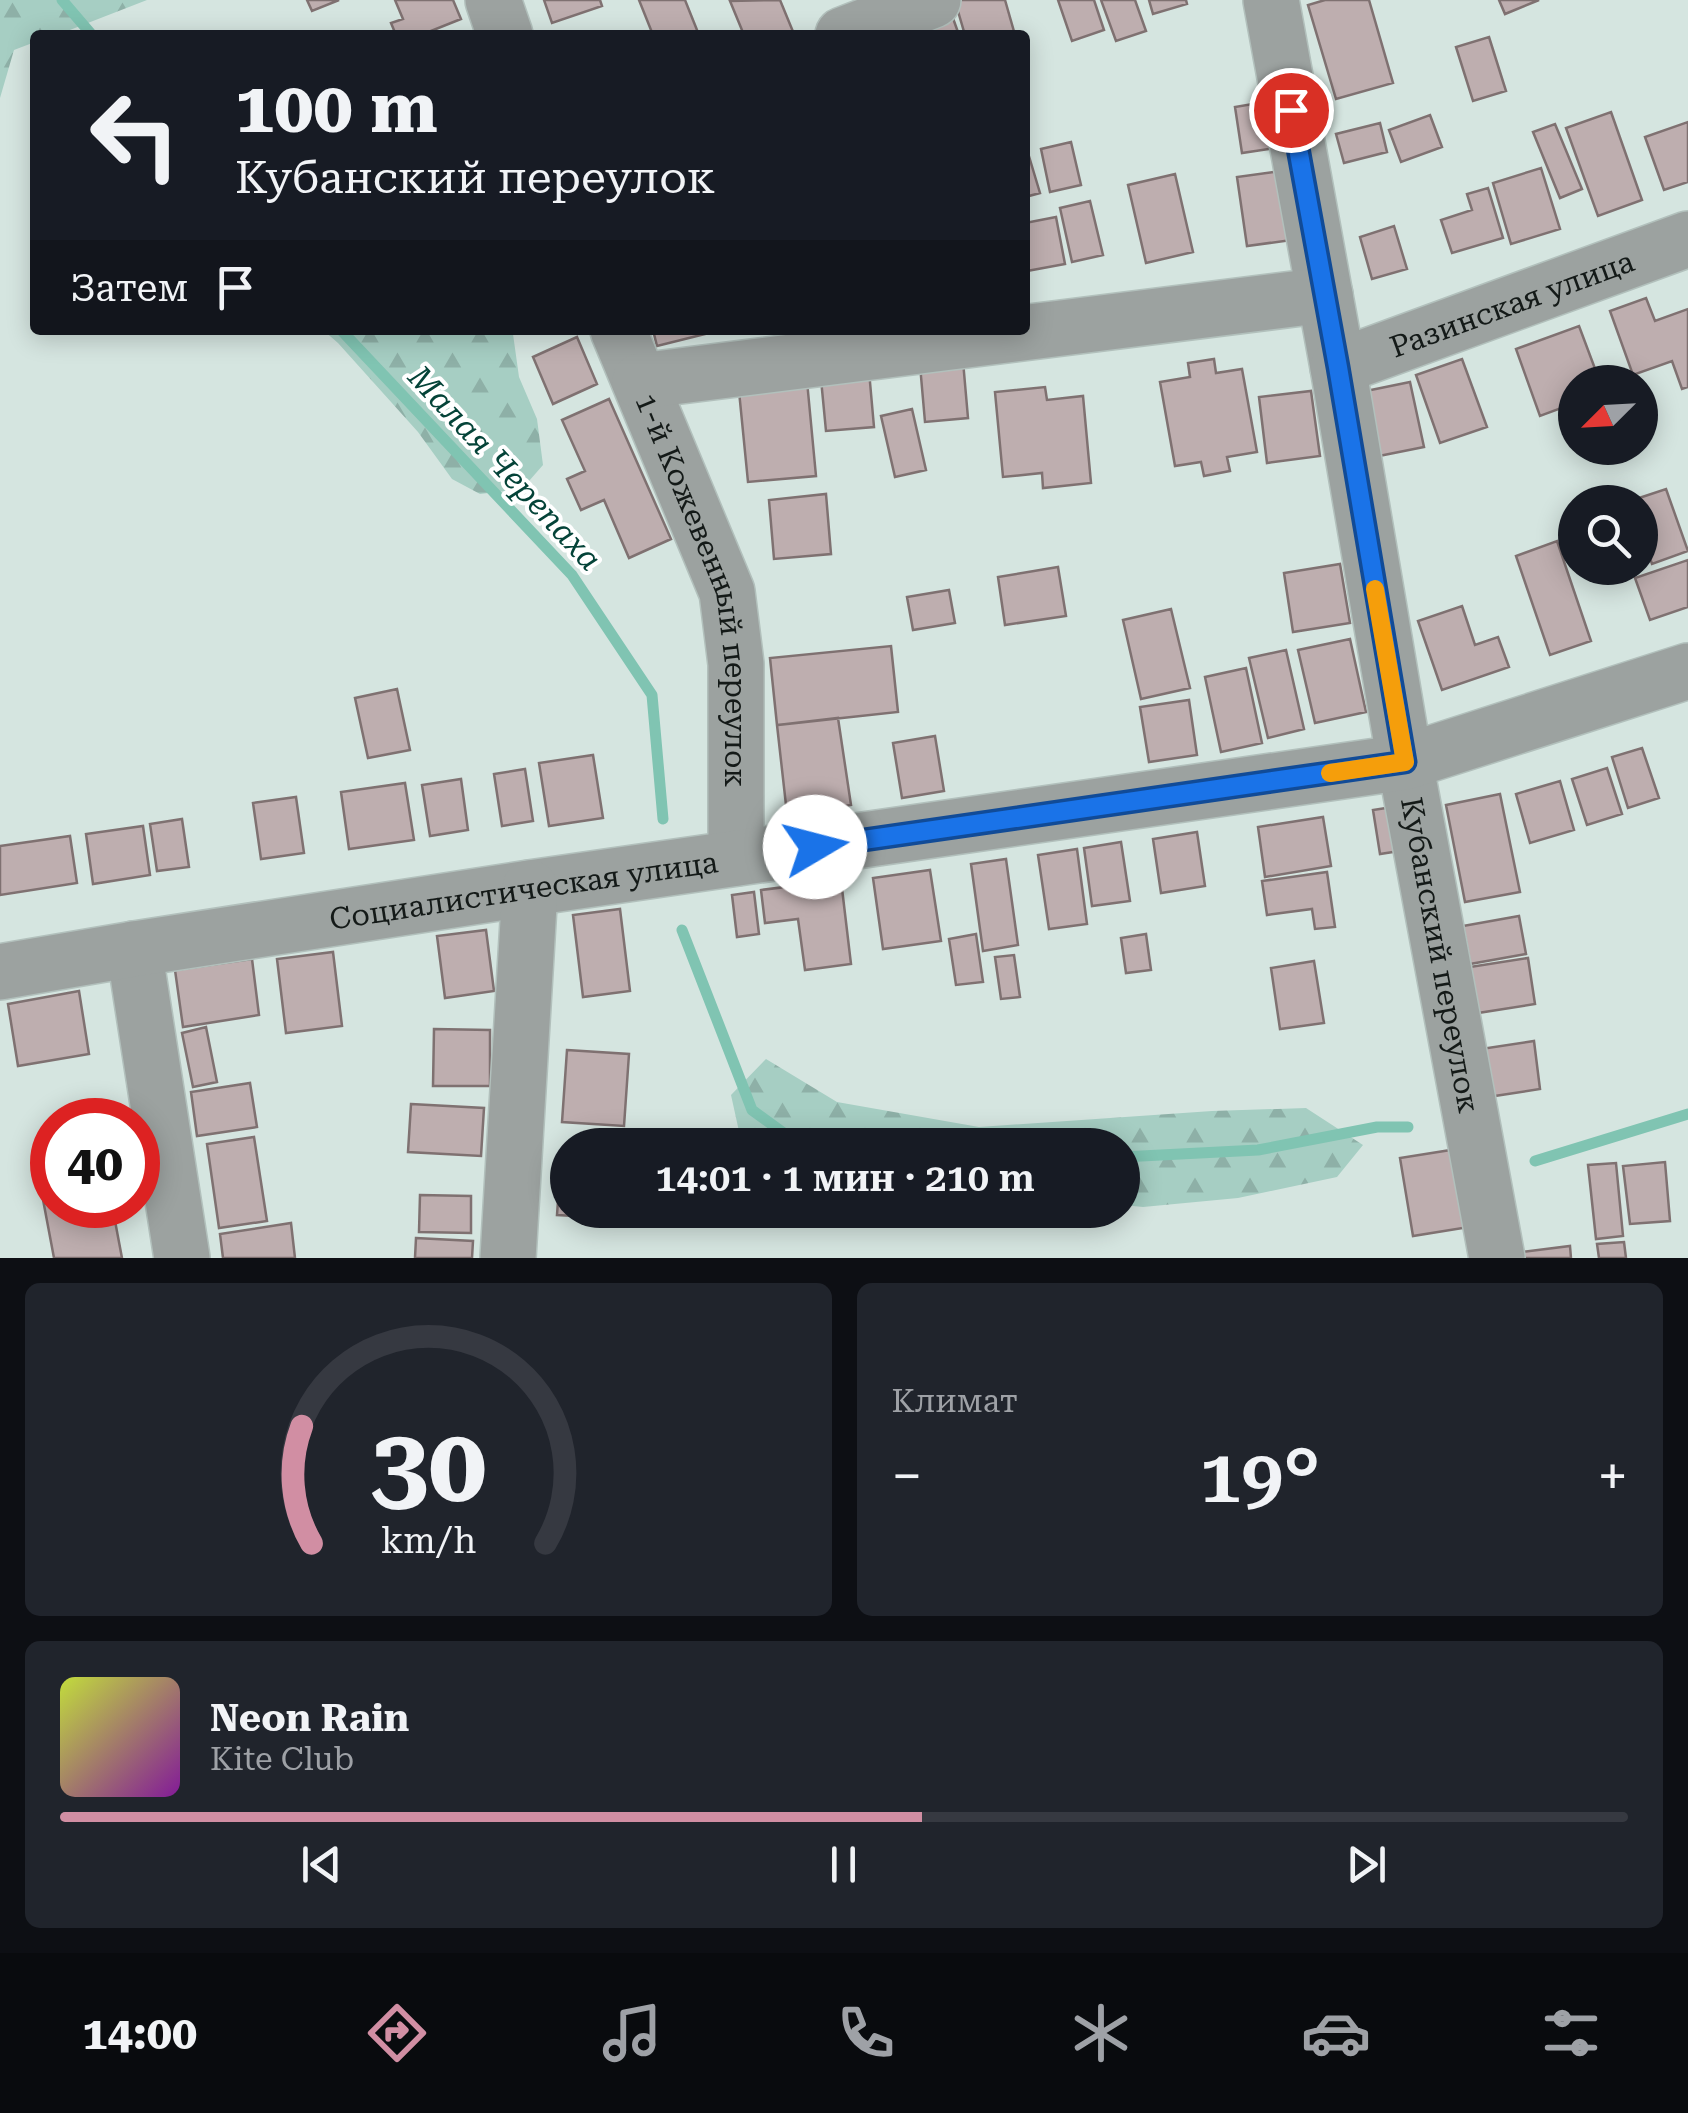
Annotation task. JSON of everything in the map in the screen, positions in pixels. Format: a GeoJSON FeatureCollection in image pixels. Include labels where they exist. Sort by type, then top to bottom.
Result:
{"type":"FeatureCollection","features":[{"type":"Feature","properties":{"kind":"street"},"geometry":{"type":"LineString","coordinates":[[494,0],[503,30]]}},
{"type":"Feature","properties":{"kind":"street"},"geometry":{"type":"LineString","coordinates":[[856,30],[933,0]]}},
{"type":"Feature","properties":{"kind":"street","name":"Кубанский переулок"},"geometry":{"type":"LineString","coordinates":[[1271,0],[1497,1258]]}},
{"type":"Feature","properties":{"kind":"street","name":"Разинская улица"},"geometry":{"type":"LineString","coordinates":[[1338,367],[1688,239]]}},
{"type":"Feature","properties":{"kind":"street"},"geometry":{"type":"LineString","coordinates":[[1030,332],[1325,295]]}},
{"type":"Feature","properties":{"kind":"street","name":"1-й Кожевенный переулок"},"geometry":{"type":"LineString","coordinates":[[620,335],[726,592],[736,664],[736,858]]}},
{"type":"Feature","properties":{"kind":"street"},"geometry":{"type":"LineString","coordinates":[[640,381],[1006,335]]}},
{"type":"Feature","properties":{"kind":"street","name":"Социалистическая улица"},"geometry":{"type":"LineString","coordinates":[[0,972],[530,888],[1405,762],[1688,671]]}},
{"type":"Feature","properties":{"kind":"street"},"geometry":{"type":"LineString","coordinates":[[508,1258],[530,888]]}},
{"type":"Feature","properties":{"kind":"street"},"geometry":{"type":"LineString","coordinates":[[134,949],[182,1258]]}},
{"type":"Feature","properties":{"kind":"green space"},"geometry":{"type":"Polygon","coordinates":[[[0,0],[147,0],[70,30],[30,30],[30,44],[14,50],[0,98],[0,0]]]}},
{"type":"Feature","properties":{"kind":"green space"},"geometry":{"type":"Polygon","coordinates":[[[329,335],[513,335],[519,377],[537,419],[543,465],[522,489],[480,494],[452,479],[418,432],[329,335]]]}},
{"type":"Feature","properties":{"kind":"green space"},"geometry":{"type":"Polygon","coordinates":[[[766,1059],[837,1102],[979,1127],[1306,1108],[1363,1145],[1337,1177],[1238,1198],[1143,1207],[1140,1128],[738,1128],[731,1095],[766,1059]]]}},
{"type":"Feature","properties":{"kind":"building"},"geometry":{"type":"Polygon","coordinates":[[[307,0],[339,0],[312,11],[307,0]]]}},
{"type":"Feature","properties":{"kind":"building"},"geometry":{"type":"Polygon","coordinates":[[[395,0],[453,0],[461,19],[434,30],[394,30],[391,23],[403,19],[395,0]]]}},
{"type":"Feature","properties":{"kind":"building"},"geometry":{"type":"Polygon","coordinates":[[[544,0],[600,0],[602,6],[552,23],[544,0]]]}},
{"type":"Feature","properties":{"kind":"building"},"geometry":{"type":"Polygon","coordinates":[[[639,0],[685,0],[697,30],[651,30],[639,0]]]}},
{"type":"Feature","properties":{"kind":"building"},"geometry":{"type":"Polygon","coordinates":[[[780,0],[792,30],[742,30],[730,1],[780,0]]]}},
{"type":"Feature","properties":{"kind":"building"},"geometry":{"type":"Polygon","coordinates":[[[1005,0],[1014,30],[964,30],[955,1],[1005,0]]]}},
{"type":"Feature","properties":{"kind":"building"},"geometry":{"type":"Polygon","coordinates":[[[1058,0],[1094,0],[1104,30],[1072,41],[1058,0]]]}},
{"type":"Feature","properties":{"kind":"building"},"geometry":{"type":"Polygon","coordinates":[[[1101,0],[1135,0],[1146,31],[1116,41],[1101,0]]]}},
{"type":"Feature","properties":{"kind":"building"},"geometry":{"type":"Polygon","coordinates":[[[1149,0],[1186,0],[1187,4],[1153,14],[1149,0]]]}},
{"type":"Feature","properties":{"kind":"building"},"geometry":{"type":"Polygon","coordinates":[[[1325,0],[1369,0],[1393,83],[1336,99],[1308,5],[1325,0]]]}},
{"type":"Feature","properties":{"kind":"building"},"geometry":{"type":"Polygon","coordinates":[[[1499,0],[1539,0],[1505,14],[1499,0]]]}},
{"type":"Feature","properties":{"kind":"building"},"geometry":{"type":"Polygon","coordinates":[[[949,7],[957,30],[926,30],[921,16],[949,7]]]}},
{"type":"Feature","properties":{"kind":"building"},"geometry":{"type":"Polygon","coordinates":[[[1489,37],[1506,91],[1473,101],[1456,47],[1489,37]]]}},
{"type":"Feature","properties":{"kind":"building"},"geometry":{"type":"Polygon","coordinates":[[[1276,100],[1283,147],[1242,153],[1235,107],[1276,100]]]}},
{"type":"Feature","properties":{"kind":"building"},"geometry":{"type":"Polygon","coordinates":[[[1611,112],[1642,200],[1598,216],[1566,128],[1611,112]]]}},
{"type":"Feature","properties":{"kind":"building"},"geometry":{"type":"Polygon","coordinates":[[[1430,115],[1442,147],[1401,162],[1389,130],[1430,115]]]}},
{"type":"Feature","properties":{"kind":"building"},"geometry":{"type":"Polygon","coordinates":[[[1688,122],[1688,182],[1664,190],[1645,137],[1688,122]]]}},
{"type":"Feature","properties":{"kind":"building"},"geometry":{"type":"Polygon","coordinates":[[[1380,123],[1387,152],[1344,163],[1336,134],[1380,123]]]}},
{"type":"Feature","properties":{"kind":"building"},"geometry":{"type":"Polygon","coordinates":[[[1555,124],[1582,189],[1560,198],[1533,132],[1555,124]]]}},
{"type":"Feature","properties":{"kind":"building"},"geometry":{"type":"Polygon","coordinates":[[[1071,142],[1081,185],[1050,192],[1041,149],[1071,142]]]}},
{"type":"Feature","properties":{"kind":"building"},"geometry":{"type":"Polygon","coordinates":[[[1030,160],[1040,193],[1030,196],[1030,160]]]}},
{"type":"Feature","properties":{"kind":"building"},"geometry":{"type":"Polygon","coordinates":[[[1541,168],[1560,229],[1511,244],[1493,183],[1541,168]]]}},
{"type":"Feature","properties":{"kind":"building"},"geometry":{"type":"Polygon","coordinates":[[[1289,170],[1299,239],[1247,246],[1237,177],[1289,170]]]}},
{"type":"Feature","properties":{"kind":"building"},"geometry":{"type":"Polygon","coordinates":[[[1175,174],[1193,252],[1146,263],[1128,185],[1175,174]]]}},
{"type":"Feature","properties":{"kind":"building"},"geometry":{"type":"Polygon","coordinates":[[[1488,188],[1503,238],[1452,253],[1441,220],[1472,210],[1467,194],[1488,188]]]}},
{"type":"Feature","properties":{"kind":"building"},"geometry":{"type":"Polygon","coordinates":[[[1090,201],[1103,255],[1072,262],[1060,208],[1090,201]]]}},
{"type":"Feature","properties":{"kind":"building"},"geometry":{"type":"Polygon","coordinates":[[[1056,217],[1065,264],[1030,270],[1030,222],[1056,217]]]}},
{"type":"Feature","properties":{"kind":"building"},"geometry":{"type":"Polygon","coordinates":[[[1394,226],[1407,269],[1372,279],[1360,237],[1394,226]]]}},
{"type":"Feature","properties":{"kind":"building"},"geometry":{"type":"Polygon","coordinates":[[[1646,298],[1655,321],[1688,309],[1688,387],[1682,389],[1672,361],[1658,366],[1629,365],[1610,311],[1646,298]]]}},
{"type":"Feature","properties":{"kind":"building"},"geometry":{"type":"Polygon","coordinates":[[[1579,326],[1594,365],[1558,365],[1558,409],[1540,416],[1516,349],[1579,326]]]}},
{"type":"Feature","properties":{"kind":"building"},"geometry":{"type":"Polygon","coordinates":[[[654,335],[701,335],[657,346],[654,335]]]}},
{"type":"Feature","properties":{"kind":"building"},"geometry":{"type":"Polygon","coordinates":[[[577,337],[597,384],[553,404],[533,357],[577,337]]]}},
{"type":"Feature","properties":{"kind":"building"},"geometry":{"type":"Polygon","coordinates":[[[1214,359],[1216,373],[1242,369],[1257,452],[1227,457],[1230,471],[1204,476],[1201,462],[1175,466],[1160,382],[1190,377],[1188,363],[1214,359]]]}},
{"type":"Feature","properties":{"kind":"building"},"geometry":{"type":"Polygon","coordinates":[[[1462,359],[1487,427],[1440,443],[1416,375],[1462,359]]]}},
{"type":"Feature","properties":{"kind":"building"},"geometry":{"type":"Polygon","coordinates":[[[963,361],[968,418],[925,422],[920,365],[963,361]]]}},
{"type":"Feature","properties":{"kind":"building"},"geometry":{"type":"Polygon","coordinates":[[[869,371],[874,427],[826,431],[821,379],[869,371]]]}},
{"type":"Feature","properties":{"kind":"building"},"geometry":{"type":"Polygon","coordinates":[[[807,381],[816,476],[748,482],[739,391],[807,381]]]}},
{"type":"Feature","properties":{"kind":"building"},"geometry":{"type":"Polygon","coordinates":[[[1410,382],[1424,447],[1379,456],[1366,391],[1410,382]]]}},
{"type":"Feature","properties":{"kind":"building"},"geometry":{"type":"Polygon","coordinates":[[[1045,387],[1047,400],[1083,396],[1091,483],[1043,488],[1042,473],[1003,477],[995,392],[1045,387]]]}},
{"type":"Feature","properties":{"kind":"building"},"geometry":{"type":"Polygon","coordinates":[[[1311,391],[1320,456],[1267,463],[1259,397],[1311,391]]]}},
{"type":"Feature","properties":{"kind":"building"},"geometry":{"type":"Polygon","coordinates":[[[609,399],[671,539],[629,558],[604,500],[581,510],[567,479],[585,471],[562,420],[609,399]]]}},
{"type":"Feature","properties":{"kind":"building"},"geometry":{"type":"Polygon","coordinates":[[[912,409],[926,470],[895,477],[881,416],[912,409]]]}},
{"type":"Feature","properties":{"kind":"building"},"geometry":{"type":"Polygon","coordinates":[[[1666,489],[1688,551],[1658,562],[1658,492],[1666,489]]]}},
{"type":"Feature","properties":{"kind":"building"},"geometry":{"type":"Polygon","coordinates":[[[826,494],[831,554],[774,559],[769,500],[826,494]]]}},
{"type":"Feature","properties":{"kind":"building"},"geometry":{"type":"Polygon","coordinates":[[[1557,541],[1558,585],[1572,585],[1591,641],[1550,655],[1516,556],[1557,541]]]}},
{"type":"Feature","properties":{"kind":"building"},"geometry":{"type":"Polygon","coordinates":[[[1688,560],[1688,607],[1650,620],[1638,585],[1658,585],[1658,570],[1688,560]]]}},
{"type":"Feature","properties":{"kind":"building"},"geometry":{"type":"Polygon","coordinates":[[[1340,564],[1350,623],[1293,632],[1284,573],[1340,564]]]}},
{"type":"Feature","properties":{"kind":"building"},"geometry":{"type":"Polygon","coordinates":[[[1058,567],[1066,616],[1005,625],[998,577],[1058,567]]]}},
{"type":"Feature","properties":{"kind":"building"},"geometry":{"type":"Polygon","coordinates":[[[949,590],[955,623],[913,630],[907,597],[949,590]]]}},
{"type":"Feature","properties":{"kind":"building"},"geometry":{"type":"Polygon","coordinates":[[[1462,606],[1475,645],[1498,637],[1509,667],[1442,690],[1418,621],[1462,606]]]}},
{"type":"Feature","properties":{"kind":"building"},"geometry":{"type":"Polygon","coordinates":[[[1171,609],[1190,688],[1141,699],[1123,620],[1171,609]]]}},
{"type":"Feature","properties":{"kind":"building"},"geometry":{"type":"Polygon","coordinates":[[[1350,639],[1366,712],[1315,723],[1298,650],[1350,639]]]}},
{"type":"Feature","properties":{"kind":"building"},"geometry":{"type":"Polygon","coordinates":[[[891,646],[898,712],[777,725],[770,658],[891,646]]]}},
{"type":"Feature","properties":{"kind":"building"},"geometry":{"type":"Polygon","coordinates":[[[1286,650],[1304,729],[1268,738],[1249,658],[1286,650]]]}},
{"type":"Feature","properties":{"kind":"building"},"geometry":{"type":"Polygon","coordinates":[[[1246,668],[1262,743],[1221,752],[1205,677],[1246,668]]]}},
{"type":"Feature","properties":{"kind":"building"},"geometry":{"type":"Polygon","coordinates":[[[397,689],[410,750],[368,758],[355,698],[397,689]]]}},
{"type":"Feature","properties":{"kind":"building"},"geometry":{"type":"Polygon","coordinates":[[[1189,700],[1197,755],[1149,762],[1140,707],[1189,700]]]}},
{"type":"Feature","properties":{"kind":"building"},"geometry":{"type":"Polygon","coordinates":[[[838,718],[851,805],[787,814],[777,725],[838,718]]]}},
{"type":"Feature","properties":{"kind":"building"},"geometry":{"type":"Polygon","coordinates":[[[935,736],[944,791],[902,798],[893,743],[935,736]]]}},
{"type":"Feature","properties":{"kind":"building"},"geometry":{"type":"Polygon","coordinates":[[[1642,748],[1659,798],[1628,808],[1612,757],[1642,748]]]}},
{"type":"Feature","properties":{"kind":"building"},"geometry":{"type":"Polygon","coordinates":[[[593,755],[603,818],[549,826],[539,763],[593,755]]]}},
{"type":"Feature","properties":{"kind":"building"},"geometry":{"type":"Polygon","coordinates":[[[1607,768],[1622,814],[1587,825],[1572,779],[1607,768]]]}},
{"type":"Feature","properties":{"kind":"building"},"geometry":{"type":"Polygon","coordinates":[[[525,769],[533,821],[502,826],[494,774],[525,769]]]}},
{"type":"Feature","properties":{"kind":"building"},"geometry":{"type":"Polygon","coordinates":[[[461,779],[468,830],[430,836],[422,785],[461,779]]]}},
{"type":"Feature","properties":{"kind":"building"},"geometry":{"type":"Polygon","coordinates":[[[1560,781],[1574,830],[1530,843],[1516,794],[1560,781]]]}},
{"type":"Feature","properties":{"kind":"building"},"geometry":{"type":"Polygon","coordinates":[[[405,783],[414,840],[349,849],[341,792],[405,783]]]}},
{"type":"Feature","properties":{"kind":"building"},"geometry":{"type":"Polygon","coordinates":[[[1500,794],[1520,892],[1465,902],[1446,805],[1500,794]]]}},
{"type":"Feature","properties":{"kind":"building"},"geometry":{"type":"Polygon","coordinates":[[[296,797],[304,853],[261,859],[253,803],[296,797]]]}},
{"type":"Feature","properties":{"kind":"building"},"geometry":{"type":"Polygon","coordinates":[[[1399,806],[1406,850],[1380,854],[1373,810],[1399,806]]]}},
{"type":"Feature","properties":{"kind":"building"},"geometry":{"type":"Polygon","coordinates":[[[1323,817],[1331,866],[1265,877],[1258,827],[1323,817]]]}},
{"type":"Feature","properties":{"kind":"building"},"geometry":{"type":"Polygon","coordinates":[[[182,819],[189,867],[157,871],[150,824],[182,819]]]}},
{"type":"Feature","properties":{"kind":"building"},"geometry":{"type":"Polygon","coordinates":[[[143,826],[150,875],[93,884],[86,834],[143,826]]]}},
{"type":"Feature","properties":{"kind":"building"},"geometry":{"type":"Polygon","coordinates":[[[1197,832],[1205,886],[1161,893],[1153,839],[1197,832]]]}},
{"type":"Feature","properties":{"kind":"building"},"geometry":{"type":"Polygon","coordinates":[[[70,836],[77,883],[0,895],[0,846],[70,836]]]}},
{"type":"Feature","properties":{"kind":"building"},"geometry":{"type":"Polygon","coordinates":[[[1121,842],[1130,901],[1092,906],[1084,848],[1121,842]]]}},
{"type":"Feature","properties":{"kind":"building"},"geometry":{"type":"Polygon","coordinates":[[[1077,849],[1087,924],[1049,929],[1038,855],[1077,849]]]}},
{"type":"Feature","properties":{"kind":"building"},"geometry":{"type":"Polygon","coordinates":[[[1006,859],[1018,945],[983,951],[971,864],[1006,859]]]}},
{"type":"Feature","properties":{"kind":"building"},"geometry":{"type":"Polygon","coordinates":[[[930,870],[941,941],[883,949],[873,878],[930,870]]]}},
{"type":"Feature","properties":{"kind":"building"},"geometry":{"type":"Polygon","coordinates":[[[1327,872],[1335,927],[1315,929],[1312,909],[1267,915],[1262,881],[1327,872]]]}},
{"type":"Feature","properties":{"kind":"building"},"geometry":{"type":"Polygon","coordinates":[[[841,880],[851,964],[805,970],[798,919],[765,923],[761,890],[841,880]]]}},
{"type":"Feature","properties":{"kind":"building"},"geometry":{"type":"Polygon","coordinates":[[[754,892],[759,934],[737,937],[732,895],[754,892]]]}},
{"type":"Feature","properties":{"kind":"building"},"geometry":{"type":"Polygon","coordinates":[[[620,909],[630,991],[583,997],[573,915],[620,909]]]}},
{"type":"Feature","properties":{"kind":"building"},"geometry":{"type":"Polygon","coordinates":[[[1519,916],[1526,954],[1470,964],[1463,926],[1519,916]]]}},
{"type":"Feature","properties":{"kind":"building"},"geometry":{"type":"Polygon","coordinates":[[[486,930],[494,991],[445,998],[437,936],[486,930]]]}},
{"type":"Feature","properties":{"kind":"building"},"geometry":{"type":"Polygon","coordinates":[[[976,934],[983,982],[956,985],[949,939],[976,934]]]}},
{"type":"Feature","properties":{"kind":"building"},"geometry":{"type":"Polygon","coordinates":[[[1146,934],[1151,970],[1126,973],[1121,938],[1146,934]]]}},
{"type":"Feature","properties":{"kind":"building"},"geometry":{"type":"Polygon","coordinates":[[[333,952],[342,1026],[286,1033],[277,959],[333,952]]]}},
{"type":"Feature","properties":{"kind":"building"},"geometry":{"type":"Polygon","coordinates":[[[1014,955],[1020,997],[1001,999],[995,957],[1014,955]]]}},
{"type":"Feature","properties":{"kind":"building"},"geometry":{"type":"Polygon","coordinates":[[[1528,958],[1535,1004],[1478,1013],[1470,967],[1528,958]]]}},
{"type":"Feature","properties":{"kind":"building"},"geometry":{"type":"Polygon","coordinates":[[[252,959],[259,1015],[183,1027],[175,970],[252,959]]]}},
{"type":"Feature","properties":{"kind":"building"},"geometry":{"type":"Polygon","coordinates":[[[1314,961],[1324,1023],[1280,1029],[1271,968],[1314,961]]]}},
{"type":"Feature","properties":{"kind":"building"},"geometry":{"type":"Polygon","coordinates":[[[79,991],[89,1054],[18,1066],[8,1004],[79,991]]]}},
{"type":"Feature","properties":{"kind":"building"},"geometry":{"type":"Polygon","coordinates":[[[206,1027],[217,1082],[193,1087],[182,1033],[206,1027]]]}},
{"type":"Feature","properties":{"kind":"building"},"geometry":{"type":"Polygon","coordinates":[[[434,1029],[490,1030],[490,1086],[433,1086],[434,1029]]]}},
{"type":"Feature","properties":{"kind":"building"},"geometry":{"type":"Polygon","coordinates":[[[1534,1041],[1540,1089],[1488,1097],[1481,1049],[1534,1041]]]}},
{"type":"Feature","properties":{"kind":"building"},"geometry":{"type":"Polygon","coordinates":[[[567,1050],[629,1054],[624,1126],[562,1122],[567,1050]]]}},
{"type":"Feature","properties":{"kind":"building"},"geometry":{"type":"Polygon","coordinates":[[[250,1083],[257,1127],[197,1136],[191,1092],[250,1083]]]}},
{"type":"Feature","properties":{"kind":"building"},"geometry":{"type":"Polygon","coordinates":[[[411,1104],[484,1108],[481,1156],[408,1152],[411,1104]]]}},
{"type":"Feature","properties":{"kind":"building"},"geometry":{"type":"Polygon","coordinates":[[[254,1137],[267,1221],[219,1228],[207,1144],[254,1137]]]}},
{"type":"Feature","properties":{"kind":"building"},"geometry":{"type":"Polygon","coordinates":[[[1457,1149],[1469,1227],[1413,1236],[1400,1158],[1457,1149]]]}},
{"type":"Feature","properties":{"kind":"building"},"geometry":{"type":"Polygon","coordinates":[[[1665,1162],[1670,1221],[1630,1224],[1623,1166],[1665,1162]]]}},
{"type":"Feature","properties":{"kind":"building"},"geometry":{"type":"Polygon","coordinates":[[[1616,1163],[1623,1236],[1596,1239],[1588,1165],[1616,1163]]]}},
{"type":"Feature","properties":{"kind":"building"},"geometry":{"type":"Polygon","coordinates":[[[420,1195],[471,1196],[471,1233],[419,1232],[420,1195]]]}},
{"type":"Feature","properties":{"kind":"building"},"geometry":{"type":"Polygon","coordinates":[[[291,1223],[295,1258],[223,1258],[220,1234],[291,1223]]]}},
{"type":"Feature","properties":{"kind":"building"},"geometry":{"type":"Polygon","coordinates":[[[48,1228],[116,1228],[122,1258],[54,1258],[48,1228]]]}},
{"type":"Feature","properties":{"kind":"building"},"geometry":{"type":"Polygon","coordinates":[[[416,1238],[473,1241],[472,1258],[415,1258],[416,1238]]]}},
{"type":"Feature","properties":{"kind":"building"},"geometry":{"type":"Polygon","coordinates":[[[1624,1242],[1626,1258],[1599,1258],[1597,1244],[1624,1242]]]}},
{"type":"Feature","properties":{"kind":"building"},"geometry":{"type":"Polygon","coordinates":[[[1570,1246],[1571,1258],[1515,1258],[1515,1253],[1570,1246]]]}},
{"type":"Feature","properties":{"kind":"waterway","name":"Малая Черепаха"},"geometry":{"type":"LineString","coordinates":[[62,0],[88,30]]}},
{"type":"Feature","properties":{"kind":"waterway","name":"Малая Черепаха"},"geometry":{"type":"LineString","coordinates":[[346,335],[572,575],[652,695],[663,819]]}},
{"type":"Feature","properties":{"kind":"waterway","name":"Малая Черепаха"},"geometry":{"type":"LineString","coordinates":[[682,930],[752,1110],[777,1128]]}},
{"type":"Feature","properties":{"kind":"waterway","name":"Малая Черепаха"},"geometry":{"type":"LineString","coordinates":[[1535,1161],[1688,1114]]}},
{"type":"Feature","properties":{"kind":"waterway","name":"Малая Черепаха"},"geometry":{"type":"LineString","coordinates":[[1140,1156],[1258,1150],[1377,1127],[1408,1127]]}},
{"type":"Feature","properties":{"kind":"slow traffic"},"geometry":{"type":"LineString","coordinates":[[1330,773],[1405,762],[1375,589]]}},
{"type":"Feature","properties":{"kind":"route"},"geometry":{"type":"LineString","coordinates":[[815,847],[1405,762],[1291,110]]}}]}
